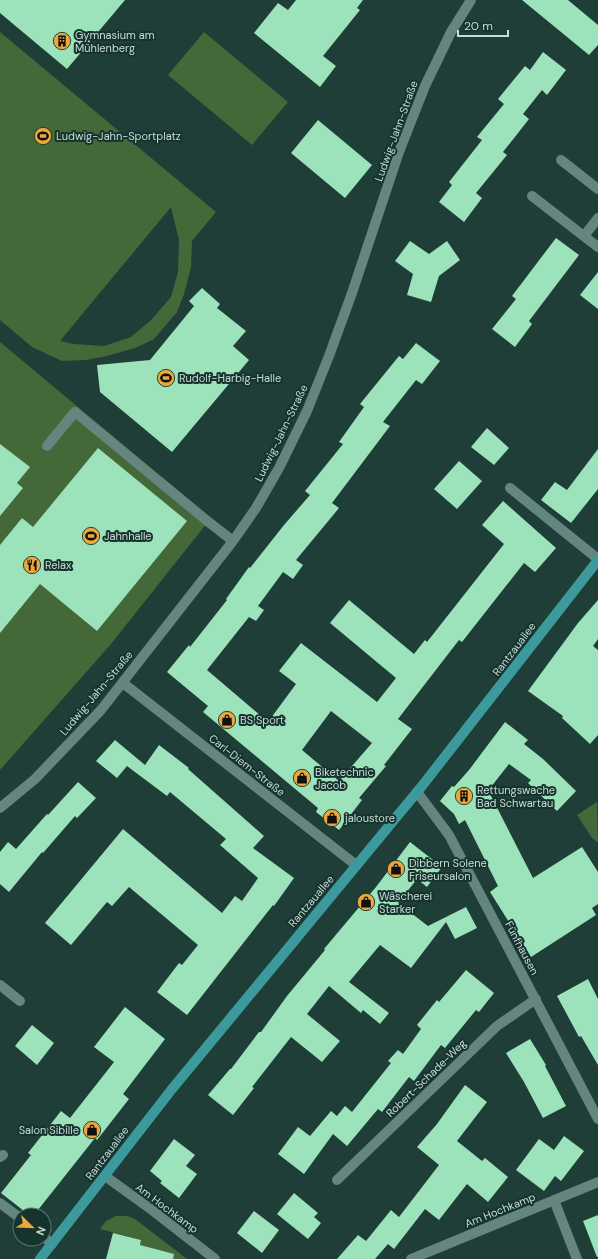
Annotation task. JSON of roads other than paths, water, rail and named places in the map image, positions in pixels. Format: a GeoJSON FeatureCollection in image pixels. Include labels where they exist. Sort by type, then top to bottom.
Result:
{"type":"FeatureCollection","features":[{"type":"Feature","properties":{"kind":"main road","name":"Rantzauallee"},"geometry":{"type":"LineString","coordinates":[[52,1244],[172,1089],[417,792],[493,697],[598,560]]}},
{"type":"Feature","properties":{"kind":"main road","name":"Rantzauallee"},"geometry":{"type":"LineString","coordinates":[[42,1258],[50,1247]]}},
{"type":"Feature","properties":{"kind":"street","name":"Ludwig-Jahn-Straße"},"geometry":{"type":"LineString","coordinates":[[0,808],[35,779],[100,710],[234,540],[256,508],[279,468],[307,411],[352,294],[399,152],[425,86],[451,32],[472,0]]}},
{"type":"Feature","properties":{"kind":"street"},"geometry":{"type":"LineString","coordinates":[[561,160],[598,189]]}},
{"type":"Feature","properties":{"kind":"street"},"geometry":{"type":"LineString","coordinates":[[532,196],[598,247]]}},
{"type":"Feature","properties":{"kind":"street"},"geometry":{"type":"LineString","coordinates":[[584,236],[598,218]]}},
{"type":"Feature","properties":{"kind":"street"},"geometry":{"type":"LineString","coordinates":[[47,446],[75,412],[206,520],[234,540]]}},
{"type":"Feature","properties":{"kind":"street"},"geometry":{"type":"LineString","coordinates":[[510,488],[598,560]]}},
{"type":"Feature","properties":{"kind":"street","name":"Carl-Diem-Straße"},"geometry":{"type":"LineString","coordinates":[[123,682],[356,866]]}},
{"type":"Feature","properties":{"kind":"street","name":"Fünfhausen"},"geometry":{"type":"LineString","coordinates":[[417,792],[449,835],[598,1119]]}},
{"type":"Feature","properties":{"kind":"street"},"geometry":{"type":"LineString","coordinates":[[0,985],[20,1001]]}},
{"type":"Feature","properties":{"kind":"street","name":"Robert-Schade-Weg"},"geometry":{"type":"LineString","coordinates":[[337,1180],[497,1026],[536,999]]}},
{"type":"Feature","properties":{"kind":"street","name":"Am Hochkamp"},"geometry":{"type":"LineString","coordinates":[[105,1176],[215,1259]]}},
{"type":"Feature","properties":{"kind":"street","name":"Am Hochkamp"},"geometry":{"type":"LineString","coordinates":[[410,1259],[598,1182]]}},
{"type":"Feature","properties":{"kind":"street"},"geometry":{"type":"LineString","coordinates":[[554,1200],[577,1259]]}},
{"type":"Feature","properties":{"kind":"street"},"geometry":{"type":"LineString","coordinates":[[0,1203],[12,1212]]}},
{"type":"Feature","properties":{"kind":"place","name":"Gymnasium am Mühlenberg"},"geometry":{"type":"Point","coordinates":[62,41]}},
{"type":"Feature","properties":{"kind":"place","name":"Ludwig-Jahn-Sportplatz"},"geometry":{"type":"Point","coordinates":[43,136]}},
{"type":"Feature","properties":{"kind":"place","name":"Rudolf-Harbig-Halle"},"geometry":{"type":"Point","coordinates":[166,378]}},
{"type":"Feature","properties":{"kind":"place","name":"Jahnhalle"},"geometry":{"type":"Point","coordinates":[91,536]}},
{"type":"Feature","properties":{"kind":"place","name":"Relax"},"geometry":{"type":"Point","coordinates":[32,565]}},
{"type":"Feature","properties":{"kind":"place","name":"BS Sport"},"geometry":{"type":"Point","coordinates":[227,720]}},
{"type":"Feature","properties":{"kind":"place","name":"Biketechnic Jacob"},"geometry":{"type":"Point","coordinates":[302,778]}},
{"type":"Feature","properties":{"kind":"place","name":"Rettungswache Bad Schwartau"},"geometry":{"type":"Point","coordinates":[464,796]}},
{"type":"Feature","properties":{"kind":"place","name":"jaloustore"},"geometry":{"type":"Point","coordinates":[332,818]}},
{"type":"Feature","properties":{"kind":"place","name":"Dibbern Solene Friseursalon"},"geometry":{"type":"Point","coordinates":[396,869]}},
{"type":"Feature","properties":{"kind":"place","name":"Wäscherei Starker"},"geometry":{"type":"Point","coordinates":[366,902]}},
{"type":"Feature","properties":{"kind":"place","name":"Salon Sibille"},"geometry":{"type":"Point","coordinates":[92,1130]}}]}
